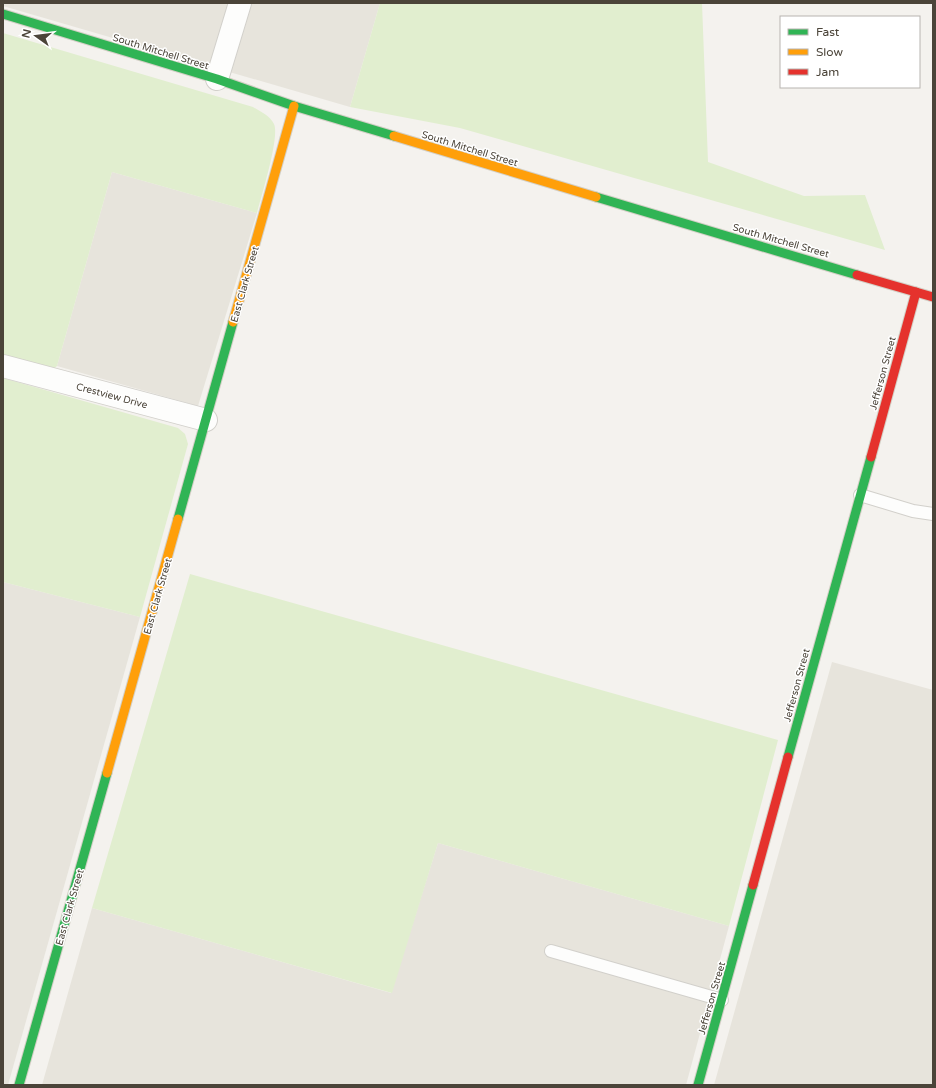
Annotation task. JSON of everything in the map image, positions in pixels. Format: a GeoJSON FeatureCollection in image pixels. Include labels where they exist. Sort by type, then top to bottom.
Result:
{"type":"FeatureCollection","features":[{"type":"Feature","properties":{"kind":"street"},"geometry":{"type":"LineString","coordinates":[[217,79],[240,3]]}},
{"type":"Feature","properties":{"kind":"street","name":"South Mitchell Street"},"geometry":{"type":"LineString","coordinates":[[3,14],[217,79],[294,106],[635,209],[933,296]]}},
{"type":"Feature","properties":{"kind":"street","name":"East Clark Street"},"geometry":{"type":"LineString","coordinates":[[19,1085],[294,106]]}},
{"type":"Feature","properties":{"kind":"street","name":"Jefferson Street"},"geometry":{"type":"LineString","coordinates":[[698,1085],[916,292]]}},
{"type":"Feature","properties":{"kind":"street","name":"Crestview Drive"},"geometry":{"type":"LineString","coordinates":[[10,368],[206,420]]}},
{"type":"Feature","properties":{"kind":"lane"},"geometry":{"type":"LineString","coordinates":[[860,495],[913,511],[933,514]]}},
{"type":"Feature","properties":{"kind":"lane"},"geometry":{"type":"LineString","coordinates":[[551,951],[722,1000]]}},
{"type":"Feature","properties":{"kind":"shaded area"},"geometry":{"type":"Polygon","coordinates":[[[3,3],[380,3],[350,107],[3,6],[3,3]]]}},
{"type":"Feature","properties":{"kind":"shaded area"},"geometry":{"type":"Polygon","coordinates":[[[112,172],[257,213],[198,406],[57,366],[112,172]]]}},
{"type":"Feature","properties":{"kind":"shaded area"},"geometry":{"type":"Polygon","coordinates":[[[3,582],[140,617],[8,1085],[3,1085],[3,582]]]}},
{"type":"Feature","properties":{"kind":"shaded area"},"geometry":{"type":"Polygon","coordinates":[[[832,662],[933,690],[933,1085],[714,1085],[832,662]]]}},
{"type":"Feature","properties":{"kind":"shaded area"},"geometry":{"type":"Polygon","coordinates":[[[438,843],[729,926],[686,1085],[42,1085],[92,908],[391,993],[438,843]]]}},
{"type":"Feature","properties":{"kind":"green space"},"geometry":{"type":"Polygon","coordinates":[[[380,3],[702,3],[708,162],[804,196],[865,195],[885,250],[460,128],[350,107],[380,3]]]}},
{"type":"Feature","properties":{"kind":"green space"},"geometry":{"type":"Polygon","coordinates":[[[3,33],[253,107],[265,114],[270,119],[274,124],[275,131],[272,154],[257,213],[112,172],[57,366],[49,373],[3,360],[3,33]]]}},
{"type":"Feature","properties":{"kind":"green space"},"geometry":{"type":"Polygon","coordinates":[[[3,378],[178,428],[185,434],[188,444],[140,617],[3,582],[3,378]]]}},
{"type":"Feature","properties":{"kind":"green space"},"geometry":{"type":"Polygon","coordinates":[[[190,574],[778,740],[729,926],[438,843],[392,993],[92,908],[190,574]]]}},
{"type":"Feature","properties":{"kind":"traffic: fast"},"geometry":{"type":"LineString","coordinates":[[3,14],[217,79],[294,106],[394,136]]}},
{"type":"Feature","properties":{"kind":"traffic: fast"},"geometry":{"type":"LineString","coordinates":[[596,197],[857,275]]}},
{"type":"Feature","properties":{"kind":"traffic: fast"},"geometry":{"type":"LineString","coordinates":[[178,519],[233,322]]}},
{"type":"Feature","properties":{"kind":"traffic: fast"},"geometry":{"type":"LineString","coordinates":[[788,757],[871,457]]}},
{"type":"Feature","properties":{"kind":"traffic: fast"},"geometry":{"type":"LineString","coordinates":[[19,1085],[107,773]]}},
{"type":"Feature","properties":{"kind":"traffic: fast"},"geometry":{"type":"LineString","coordinates":[[698,1085],[753,885]]}},
{"type":"Feature","properties":{"kind":"traffic: slow"},"geometry":{"type":"LineString","coordinates":[[233,322],[294,106]]}},
{"type":"Feature","properties":{"kind":"traffic: slow"},"geometry":{"type":"LineString","coordinates":[[394,136],[596,197]]}},
{"type":"Feature","properties":{"kind":"traffic: slow"},"geometry":{"type":"LineString","coordinates":[[107,773],[178,519]]}},
{"type":"Feature","properties":{"kind":"traffic: jam"},"geometry":{"type":"LineString","coordinates":[[857,275],[933,297]]}},
{"type":"Feature","properties":{"kind":"traffic: jam"},"geometry":{"type":"LineString","coordinates":[[871,457],[916,292]]}},
{"type":"Feature","properties":{"kind":"traffic: jam"},"geometry":{"type":"LineString","coordinates":[[753,885],[788,757]]}}]}
